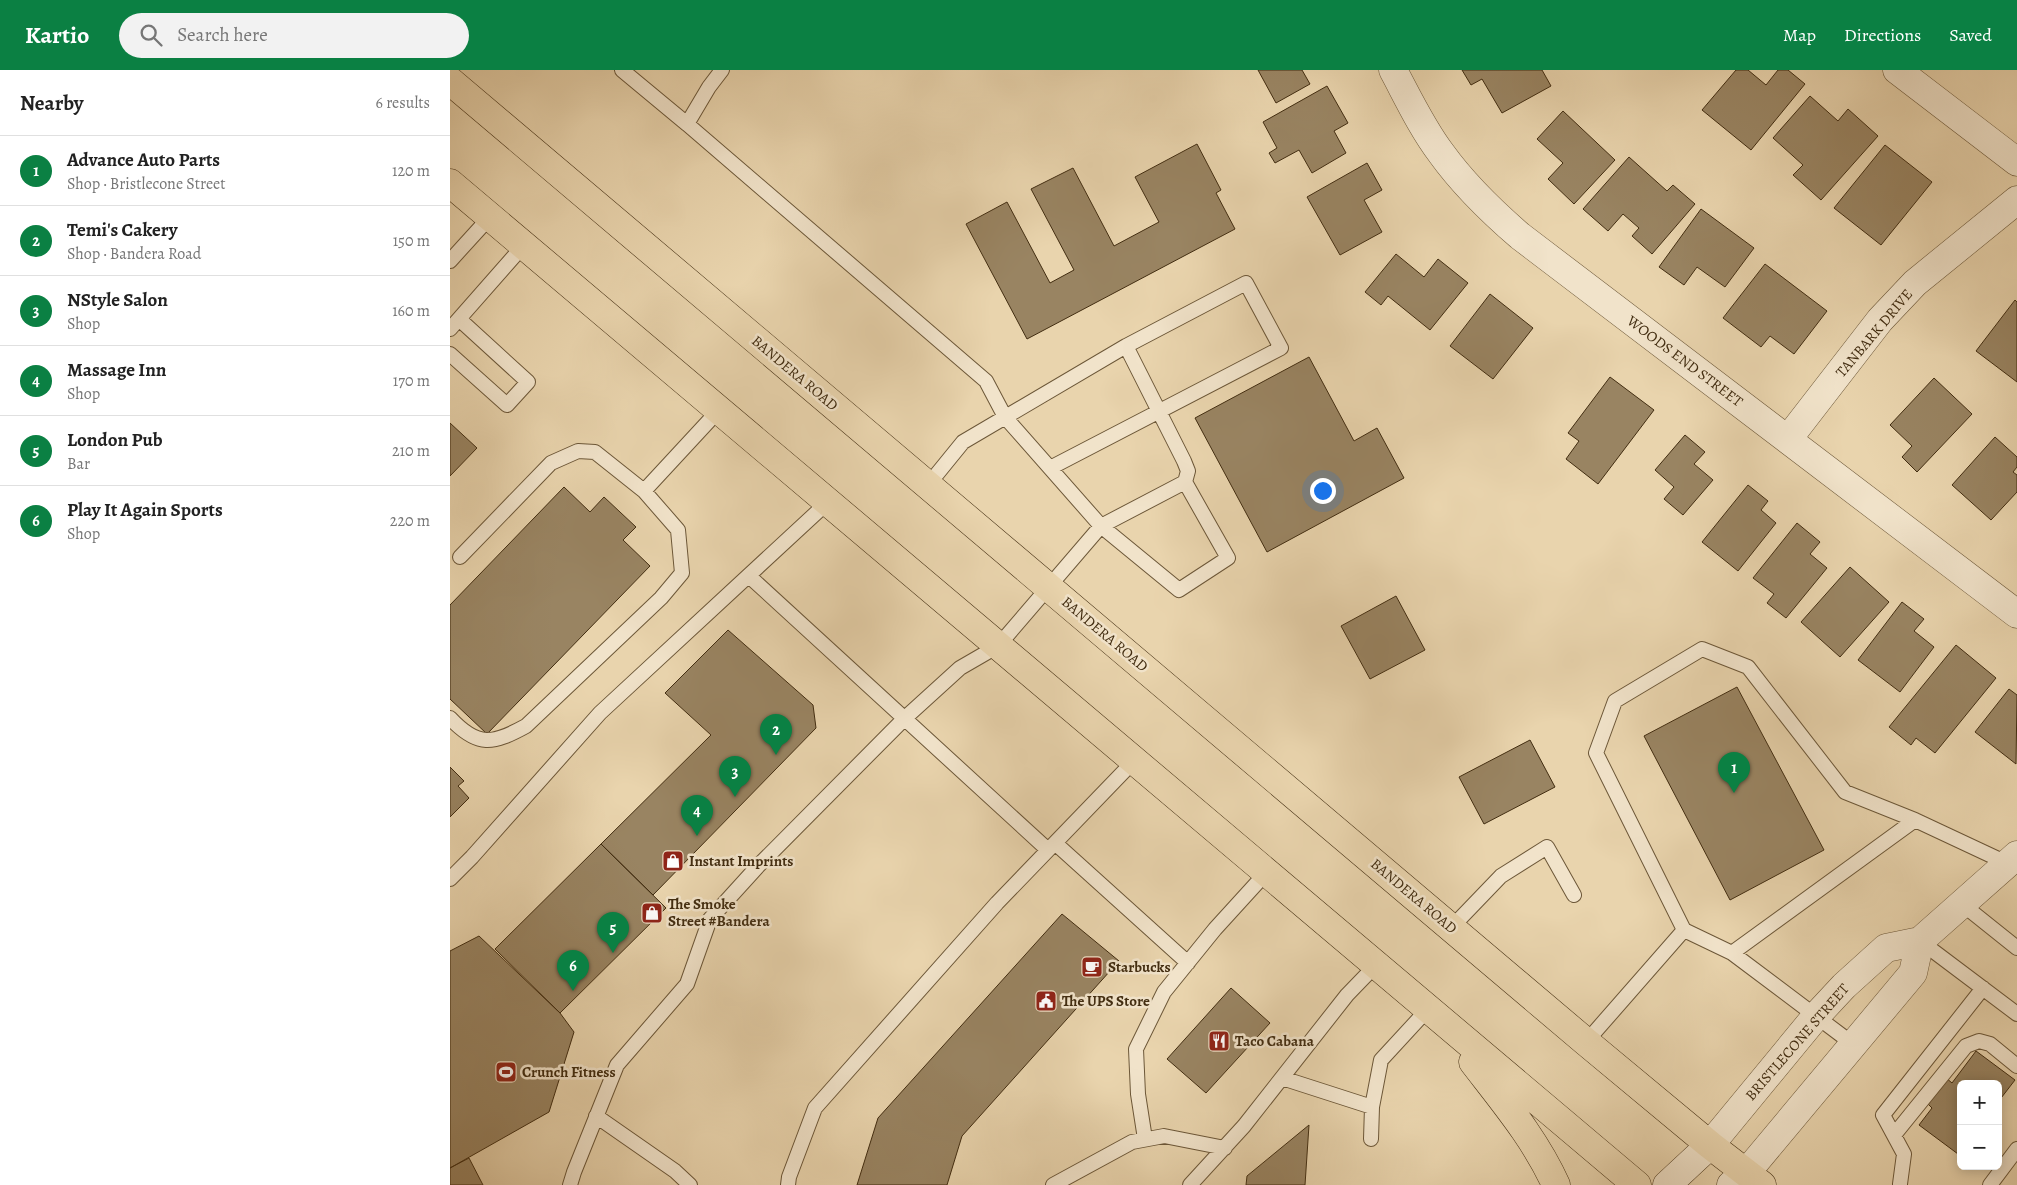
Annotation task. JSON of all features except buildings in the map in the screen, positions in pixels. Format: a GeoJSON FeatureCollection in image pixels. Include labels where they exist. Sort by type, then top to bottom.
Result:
{"type":"FeatureCollection","features":[{"type":"Feature","properties":{"kind":"main road","name":"BANDERA ROAD"},"geometry":{"type":"LineString","coordinates":[[450,81],[1710,1145],[1746,1181]]}},
{"type":"Feature","properties":{"kind":"main road"},"geometry":{"type":"LineString","coordinates":[[450,183],[1637,1185]]}},
{"type":"Feature","properties":{"kind":"main road"},"geometry":{"type":"LineString","coordinates":[[1432,1013],[1508,1107],[1536,1148],[1556,1185]]}},
{"type":"Feature","properties":{"kind":"street","name":"WOODS END STREET"},"geometry":{"type":"LineString","coordinates":[[1394,70],[1440,152],[1464,183],[1491,211],[1520,236],[2017,614]]}},
{"type":"Feature","properties":{"kind":"street"},"geometry":{"type":"LineString","coordinates":[[1897,70],[2017,162]]}},
{"type":"Feature","properties":{"kind":"street","name":"TANBARK DRIVE"},"geometry":{"type":"LineString","coordinates":[[1788,439],[1880,320],[1915,283],[2017,200]]}},
{"type":"Feature","properties":{"kind":"street","name":"BRISTLECONE STREET"},"geometry":{"type":"LineString","coordinates":[[1667,1185],[1710,1145],[1817,1015],[1886,948],[1920,940],[2013,859]]}},
{"type":"Feature","properties":{"kind":"street"},"geometry":{"type":"LineString","coordinates":[[1746,1181],[1853,1044],[1913,973],[1920,940]]}},
{"type":"Feature","properties":{"kind":"lane"},"geometry":{"type":"LineString","coordinates":[[622,70],[986,382],[1005,417],[1101,526],[1179,590],[1228,558],[1186,482],[1188,471],[1184,461],[1126,346]]}},
{"type":"Feature","properties":{"kind":"lane"},"geometry":{"type":"LineString","coordinates":[[687,124],[722,70]]}},
{"type":"Feature","properties":{"kind":"lane"},"geometry":{"type":"LineString","coordinates":[[450,261],[490,216]]}},
{"type":"Feature","properties":{"kind":"lane"},"geometry":{"type":"LineString","coordinates":[[450,354],[507,405],[528,382],[454,324],[524,245]]}},
{"type":"Feature","properties":{"kind":"lane"},"geometry":{"type":"LineString","coordinates":[[928,484],[963,442],[1126,346],[1246,283],[1281,348],[1050,468]]}},
{"type":"Feature","properties":{"kind":"lane"},"geometry":{"type":"LineString","coordinates":[[644,492],[719,410]]}},
{"type":"Feature","properties":{"kind":"lane"},"geometry":{"type":"LineString","coordinates":[[450,718],[460,729],[482,741],[502,739],[526,726],[660,598],[682,573],[678,530],[644,492],[595,452],[578,451],[551,464],[460,557]]}},
{"type":"Feature","properties":{"kind":"lane"},"geometry":{"type":"LineString","coordinates":[[570,1185],[617,1065],[687,984],[710,919],[759,866],[905,718],[960,668],[998,646],[1101,526],[1186,482]]}},
{"type":"Feature","properties":{"kind":"lane"},"geometry":{"type":"LineString","coordinates":[[450,879],[472,857],[600,713],[828,502]]}},
{"type":"Feature","properties":{"kind":"lane"},"geometry":{"type":"LineString","coordinates":[[749,576],[905,718],[1188,963]]}},
{"type":"Feature","properties":{"kind":"lane"},"geometry":{"type":"LineString","coordinates":[[1853,1044],[1817,1015],[1732,953],[1684,930],[1596,753],[1615,700],[1702,649],[1748,667],[1845,792],[2013,859]]}},
{"type":"Feature","properties":{"kind":"lane"},"geometry":{"type":"LineString","coordinates":[[788,1185],[789,1177],[815,1108],[997,903],[1134,761]]}},
{"type":"Feature","properties":{"kind":"lane"},"geometry":{"type":"LineString","coordinates":[[1732,953],[1915,820]]}},
{"type":"Feature","properties":{"kind":"lane"},"geometry":{"type":"LineString","coordinates":[[1452,928],[1501,876],[1547,847],[1574,895]]}},
{"type":"Feature","properties":{"kind":"lane"},"geometry":{"type":"LineString","coordinates":[[1145,1139],[1138,1094],[1136,1049],[1164,992],[1215,929],[1266,872]]}},
{"type":"Feature","properties":{"kind":"lane"},"geometry":{"type":"LineString","coordinates":[[1962,904],[2017,948]]}},
{"type":"Feature","properties":{"kind":"lane"},"geometry":{"type":"LineString","coordinates":[[1586,1042],[1684,930]]}},
{"type":"Feature","properties":{"kind":"lane"},"geometry":{"type":"LineString","coordinates":[[1920,940],[2017,1014]]}},
{"type":"Feature","properties":{"kind":"lane"},"geometry":{"type":"LineString","coordinates":[[1190,1185],[1225,1148],[1347,995],[1376,965]]}},
{"type":"Feature","properties":{"kind":"lane"},"geometry":{"type":"LineString","coordinates":[[1900,1185],[1904,1154],[1883,1115],[1984,988]]}},
{"type":"Feature","properties":{"kind":"lane"},"geometry":{"type":"LineString","coordinates":[[1371,1139],[1372,1107],[1381,1060],[1432,1013]]}},
{"type":"Feature","properties":{"kind":"lane"},"geometry":{"type":"LineString","coordinates":[[1894,1135],[1966,1046],[1979,1041],[1990,1044],[2017,1066]]}},
{"type":"Feature","properties":{"kind":"lane"},"geometry":{"type":"LineString","coordinates":[[1282,1078],[1372,1107]]}},
{"type":"Feature","properties":{"kind":"lane"},"geometry":{"type":"LineString","coordinates":[[596,1116],[675,1171],[690,1185]]}},
{"type":"Feature","properties":{"kind":"lane"},"geometry":{"type":"LineString","coordinates":[[1052,1185],[1132,1142],[1145,1139],[1164,1136],[1225,1148]]}},
{"type":"Feature","properties":{"kind":"lane"},"geometry":{"type":"LineString","coordinates":[[1990,1185],[2017,1149]]}},
{"type":"Feature","properties":{"kind":"place","name":"Temi's Cakery"},"geometry":{"type":"Point","coordinates":[776,755]}},
{"type":"Feature","properties":{"kind":"place","name":"Advance Auto Parts"},"geometry":{"type":"Point","coordinates":[1734,793]}},
{"type":"Feature","properties":{"kind":"place","name":"NStyle Salon"},"geometry":{"type":"Point","coordinates":[735,797]}},
{"type":"Feature","properties":{"kind":"place","name":"Massage Inn"},"geometry":{"type":"Point","coordinates":[697,836]}},
{"type":"Feature","properties":{"kind":"place","name":"Instant Imprints"},"geometry":{"type":"Point","coordinates":[673,861]}},
{"type":"Feature","properties":{"kind":"place","name":"The Smoke Street #Bandera"},"geometry":{"type":"Point","coordinates":[652,913]}},
{"type":"Feature","properties":{"kind":"place","name":"London Pub"},"geometry":{"type":"Point","coordinates":[613,953]}},
{"type":"Feature","properties":{"kind":"place","name":"Starbucks"},"geometry":{"type":"Point","coordinates":[1092,967]}},
{"type":"Feature","properties":{"kind":"place","name":"Play It Again Sports"},"geometry":{"type":"Point","coordinates":[573,991]}},
{"type":"Feature","properties":{"kind":"place","name":"The UPS Store"},"geometry":{"type":"Point","coordinates":[1046,1001]}},
{"type":"Feature","properties":{"kind":"place","name":"Taco Cabana"},"geometry":{"type":"Point","coordinates":[1219,1041]}},
{"type":"Feature","properties":{"kind":"place","name":"Crunch Fitness"},"geometry":{"type":"Point","coordinates":[506,1072]}}]}
